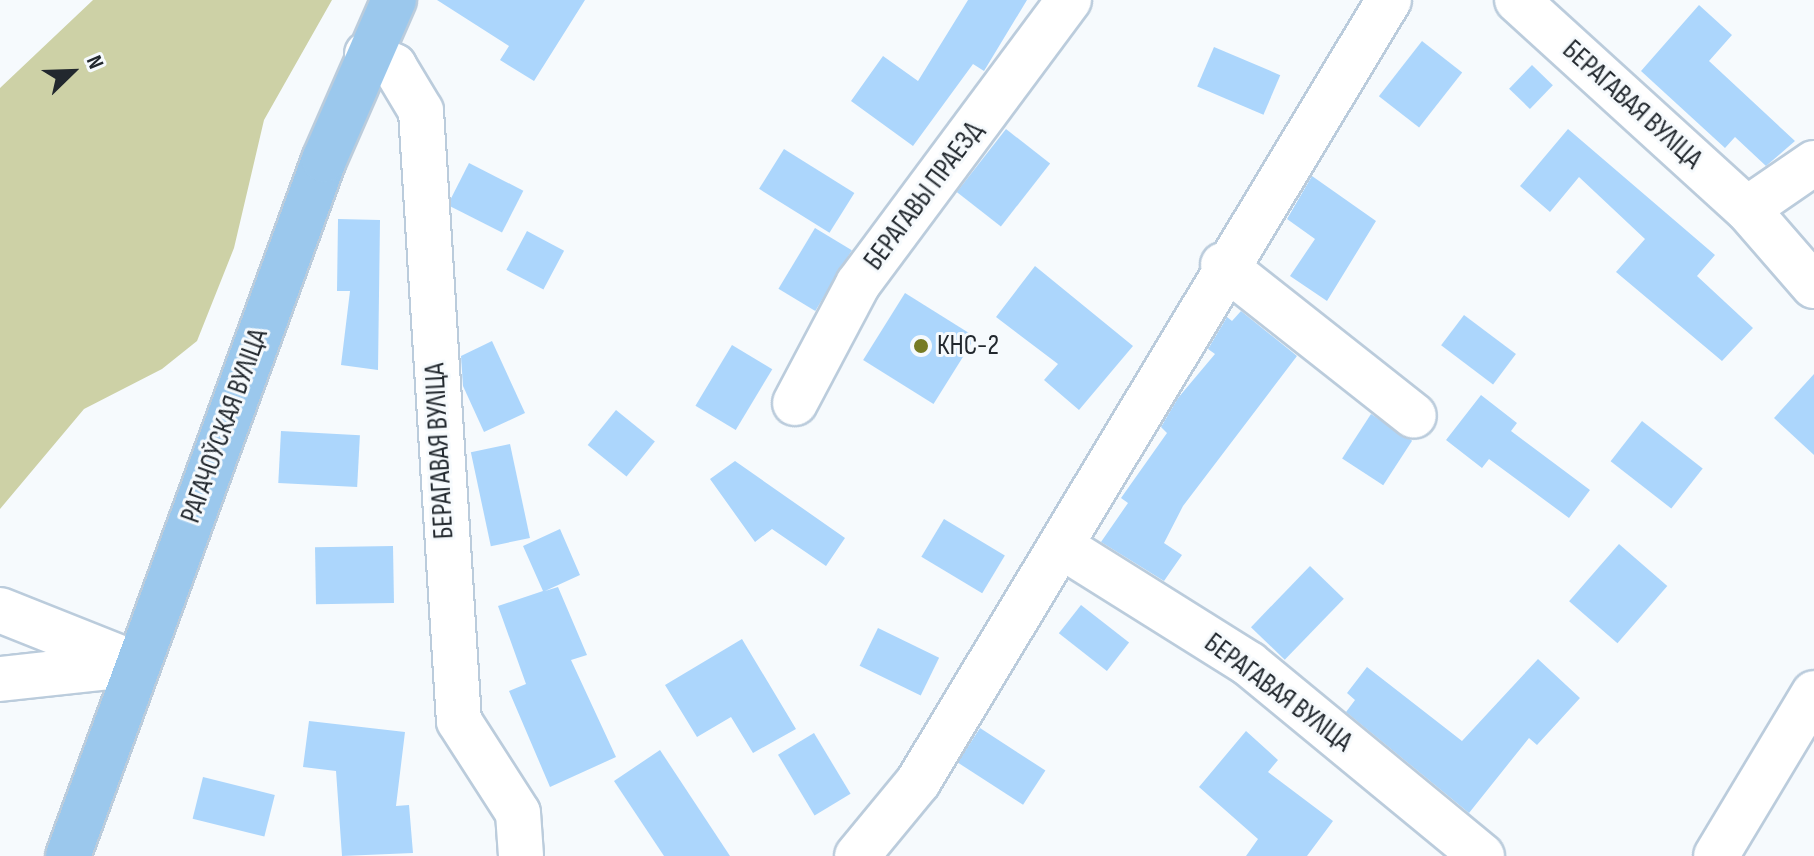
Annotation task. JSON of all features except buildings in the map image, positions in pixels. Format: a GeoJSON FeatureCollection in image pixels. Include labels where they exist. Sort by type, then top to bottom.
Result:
{"type":"FeatureCollection","features":[{"type":"Feature","properties":{"kind":"main road","name":"РАГАЧОЎСКАЯ ВУЛІЦА"},"geometry":{"type":"LineString","coordinates":[[68,856],[136,664],[367,54],[394,0]]}},
{"type":"Feature","properties":{"kind":"street","name":"БЕРАГАВЫ ПРАЕЗД"},"geometry":{"type":"LineString","coordinates":[[795,403],[858,284],[1069,0]]}},
{"type":"Feature","properties":{"kind":"street"},"geometry":{"type":"LineString","coordinates":[[857,856],[918,782],[1061,546],[1223,265],[1389,0]]}},
{"type":"Feature","properties":{"kind":"street","name":"БЕРАГАВАЯ ВУЛІЦА"},"geometry":{"type":"LineString","coordinates":[[1517,0],[1747,209],[1814,286]]}},
{"type":"Feature","properties":{"kind":"street","name":"БЕРАГАВАЯ ВУЛІЦА"},"geometry":{"type":"LineString","coordinates":[[367,54],[394,66],[421,111],[457,708],[518,813],[521,856]]}},
{"type":"Feature","properties":{"kind":"street"},"geometry":{"type":"LineString","coordinates":[[1747,209],[1814,163]]}},
{"type":"Feature","properties":{"kind":"street"},"geometry":{"type":"LineString","coordinates":[[1223,265],[1414,416]]}},
{"type":"Feature","properties":{"kind":"street","name":"БЕРАГАВАЯ ВУЛІЦА"},"geometry":{"type":"LineString","coordinates":[[1061,546],[1249,664],[1482,856]]}},
{"type":"Feature","properties":{"kind":"street"},"geometry":{"type":"LineString","coordinates":[[0,610],[136,664]]}},
{"type":"Feature","properties":{"kind":"street"},"geometry":{"type":"LineString","coordinates":[[0,679],[136,664]]}},
{"type":"Feature","properties":{"kind":"street"},"geometry":{"type":"LineString","coordinates":[[1716,856],[1814,693]]}},
{"type":"Feature","properties":{"kind":"green space"},"geometry":{"type":"Polygon","coordinates":[[[93,0],[332,0],[264,120],[234,248],[197,341],[162,369],[84,409],[0,509],[0,88],[93,0]]]}},
{"type":"Feature","properties":{"kind":"place","name":"КНС-2"},"geometry":{"type":"Point","coordinates":[921,346]}}]}
